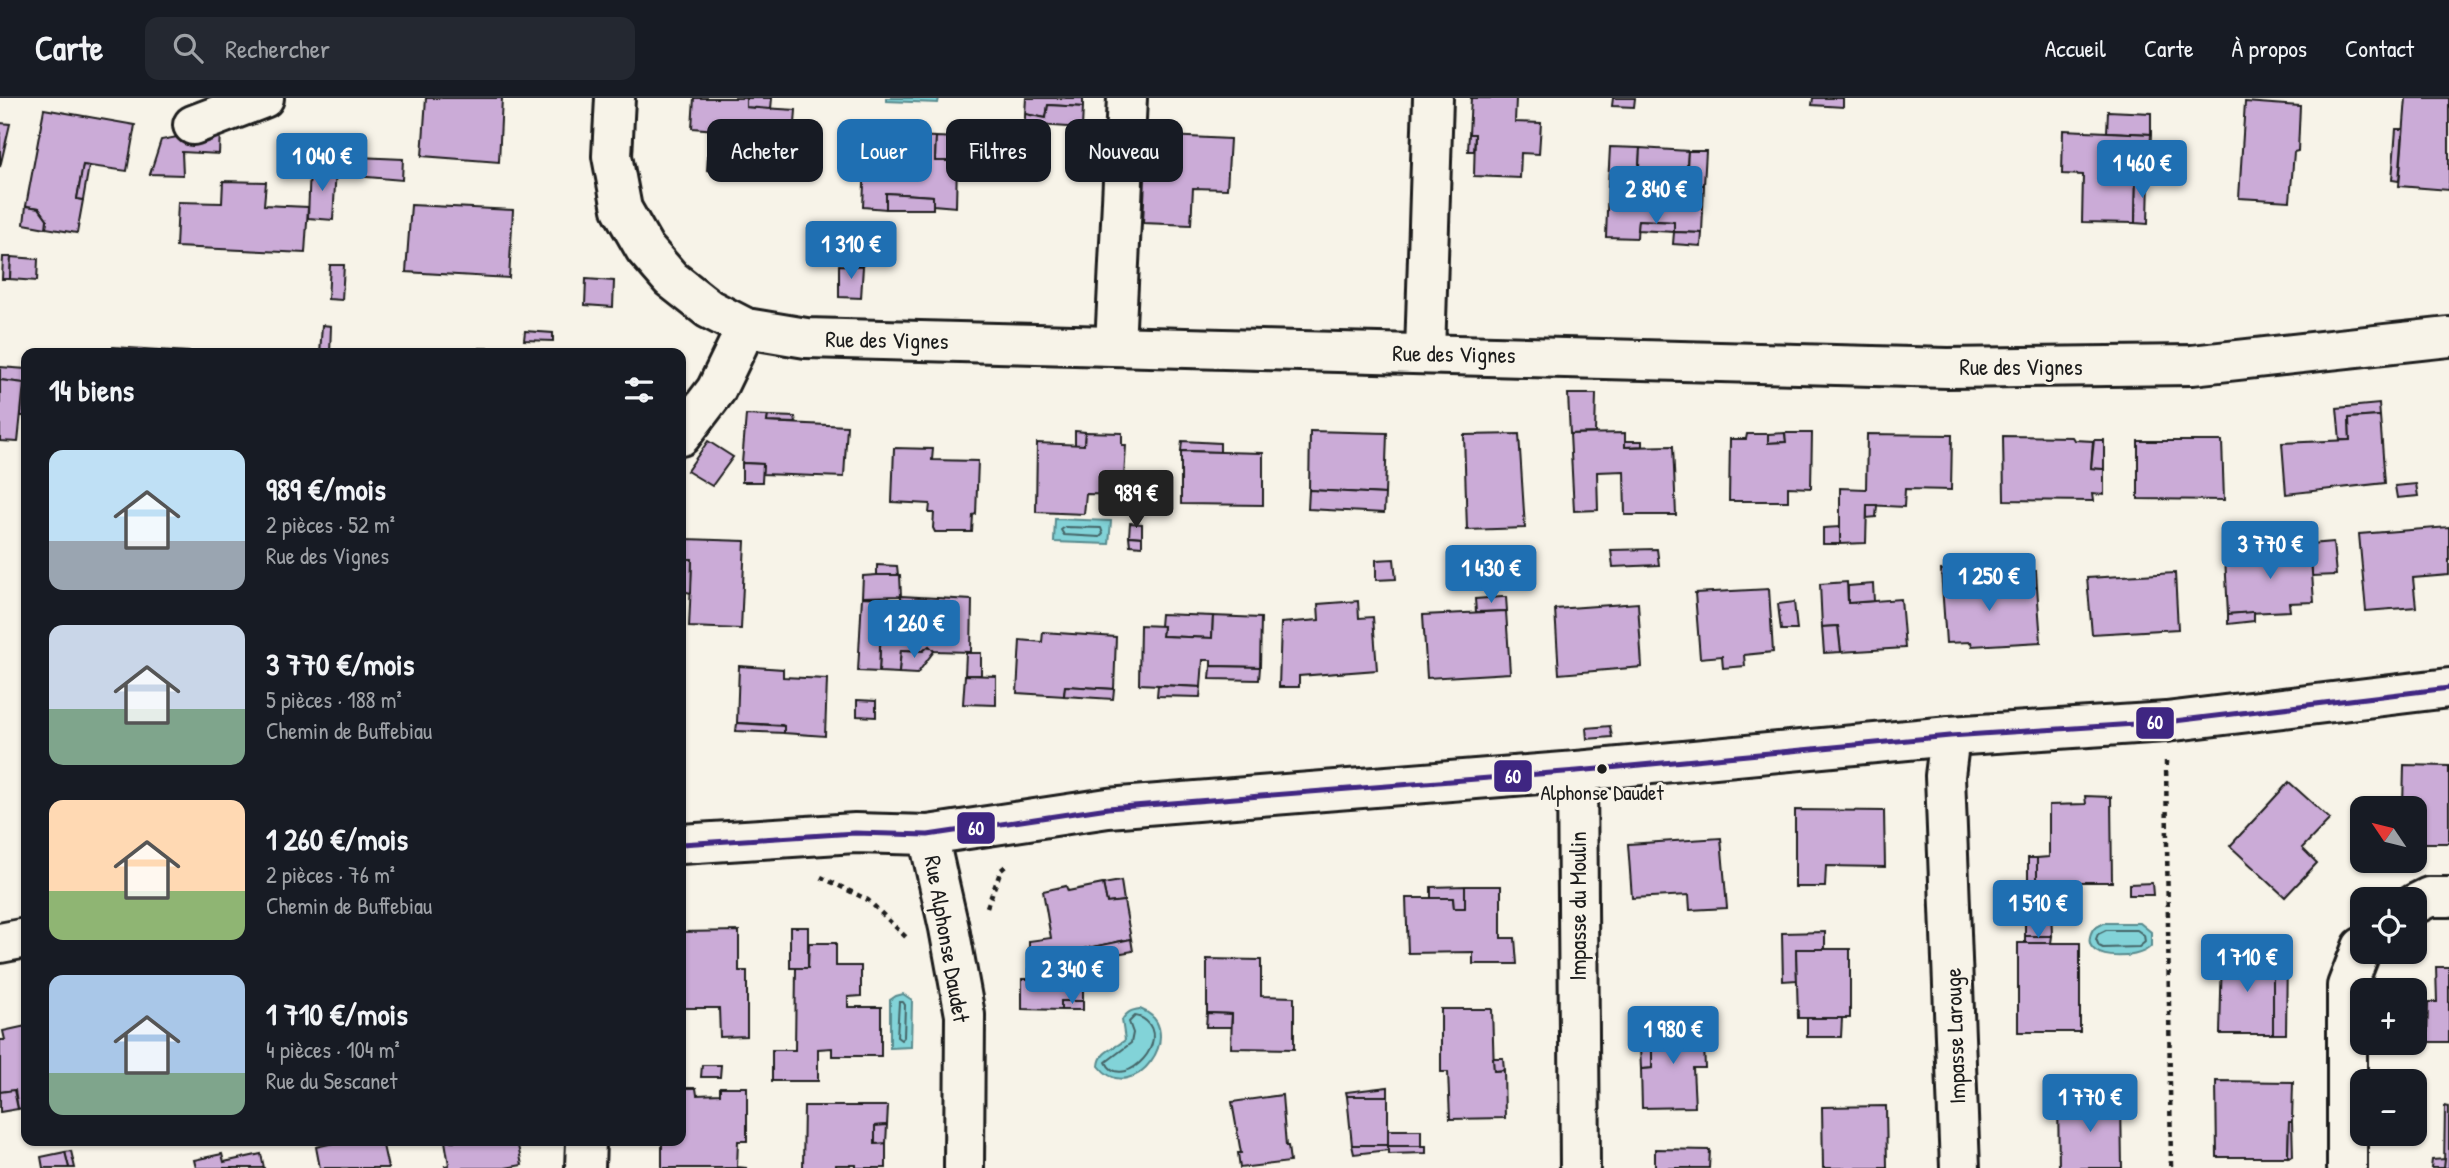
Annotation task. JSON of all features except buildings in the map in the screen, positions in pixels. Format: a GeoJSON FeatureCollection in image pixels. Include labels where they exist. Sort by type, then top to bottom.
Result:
{"type":"FeatureCollection","features":[{"type":"Feature","properties":{"kind":"street"},"geometry":{"type":"LineString","coordinates":[[193,125],[264,98]]}},
{"type":"Feature","properties":{"kind":"street","name":"Rue des Vignes"},"geometry":{"type":"LineString","coordinates":[[615,98],[611,156],[622,209],[645,249],[671,279],[709,309],[746,328],[806,338],[1948,368],[2192,366],[2449,337]]}},
{"type":"Feature","properties":{"kind":"street"},"geometry":{"type":"LineString","coordinates":[[1115,346],[1127,98]]}},
{"type":"Feature","properties":{"kind":"street"},"geometry":{"type":"LineString","coordinates":[[1425,354],[1433,98]]}},
{"type":"Feature","properties":{"kind":"street"},"geometry":{"type":"LineString","coordinates":[[686,429],[716,390],[746,328]]}},
{"type":"Feature","properties":{"kind":"street"},"geometry":{"type":"LineString","coordinates":[[686,844],[855,833],[928,835],[1108,808],[1577,771],[1950,736],[2166,722],[2449,688]]}},
{"type":"Feature","properties":{"kind":"street","name":"Impasse Larouge"},"geometry":{"type":"LineString","coordinates":[[1950,736],[1945,776],[1960,1168]]}},
{"type":"Feature","properties":{"kind":"street","name":"Impasse du Moulin"},"geometry":{"type":"LineString","coordinates":[[1577,771],[1580,1168]]}},
{"type":"Feature","properties":{"kind":"street","name":"Rue Alphonse Daudet"},"geometry":{"type":"LineString","coordinates":[[928,835],[965,1015],[964,1168]]}},
{"type":"Feature","properties":{"kind":"street"},"geometry":{"type":"LineString","coordinates":[[2427,898],[2449,897]]}},
{"type":"Feature","properties":{"kind":"street"},"geometry":{"type":"LineString","coordinates":[[0,943],[21,940]]}},
{"type":"Feature","properties":{"kind":"street"},"geometry":{"type":"LineString","coordinates":[[2347,1168],[2347,986],[2355,964]]}},
{"type":"Feature","properties":{"kind":"street"},"geometry":{"type":"LineString","coordinates":[[585,1168],[586,1146]]}},
{"type":"Feature","properties":{"kind":"path"},"geometry":{"type":"LineString","coordinates":[[2166,722],[2171,1168]]}},
{"type":"Feature","properties":{"kind":"path"},"geometry":{"type":"LineString","coordinates":[[984,918],[1001,870],[1009,864]]}},
{"type":"Feature","properties":{"kind":"path"},"geometry":{"type":"LineString","coordinates":[[818,875],[868,900],[912,944]]}},
{"type":"Feature","properties":{"kind":"water"},"geometry":{"type":"Polygon","coordinates":[[[886,98],[939,98],[938,103],[886,101],[886,98]]]}},
{"type":"Feature","properties":{"kind":"water"},"geometry":{"type":"Polygon","coordinates":[[[1055,519],[1111,521],[1109,544],[1054,542],[1055,519]]]}},
{"type":"Feature","properties":{"kind":"water"},"geometry":{"type":"Polygon","coordinates":[[[2104,923],[2140,923],[2151,932],[2151,946],[2145,951],[2123,956],[2100,953],[2092,948],[2090,940],[2093,929],[2104,923]]]}},
{"type":"Feature","properties":{"kind":"water"},"geometry":{"type":"Polygon","coordinates":[[[903,994],[912,1000],[911,1047],[890,1048],[890,1000],[903,994]]]}},
{"type":"Feature","properties":{"kind":"water"},"geometry":{"type":"Polygon","coordinates":[[[1140,1009],[1154,1019],[1160,1032],[1158,1047],[1151,1061],[1140,1072],[1126,1078],[1112,1077],[1099,1066],[1102,1056],[1125,1040],[1122,1020],[1130,1012],[1140,1009]]]}},
{"type":"Feature","properties":{"kind":"transit line","name":"60"},"geometry":{"type":"LineString","coordinates":[[686,844],[855,833],[928,835],[1108,808],[1577,771],[1950,736],[2166,722],[2449,688]]}},
{"type":"Feature","properties":{"kind":"place","name":"Alphonse Daudet"},"geometry":{"type":"Point","coordinates":[1602,769]}}]}
